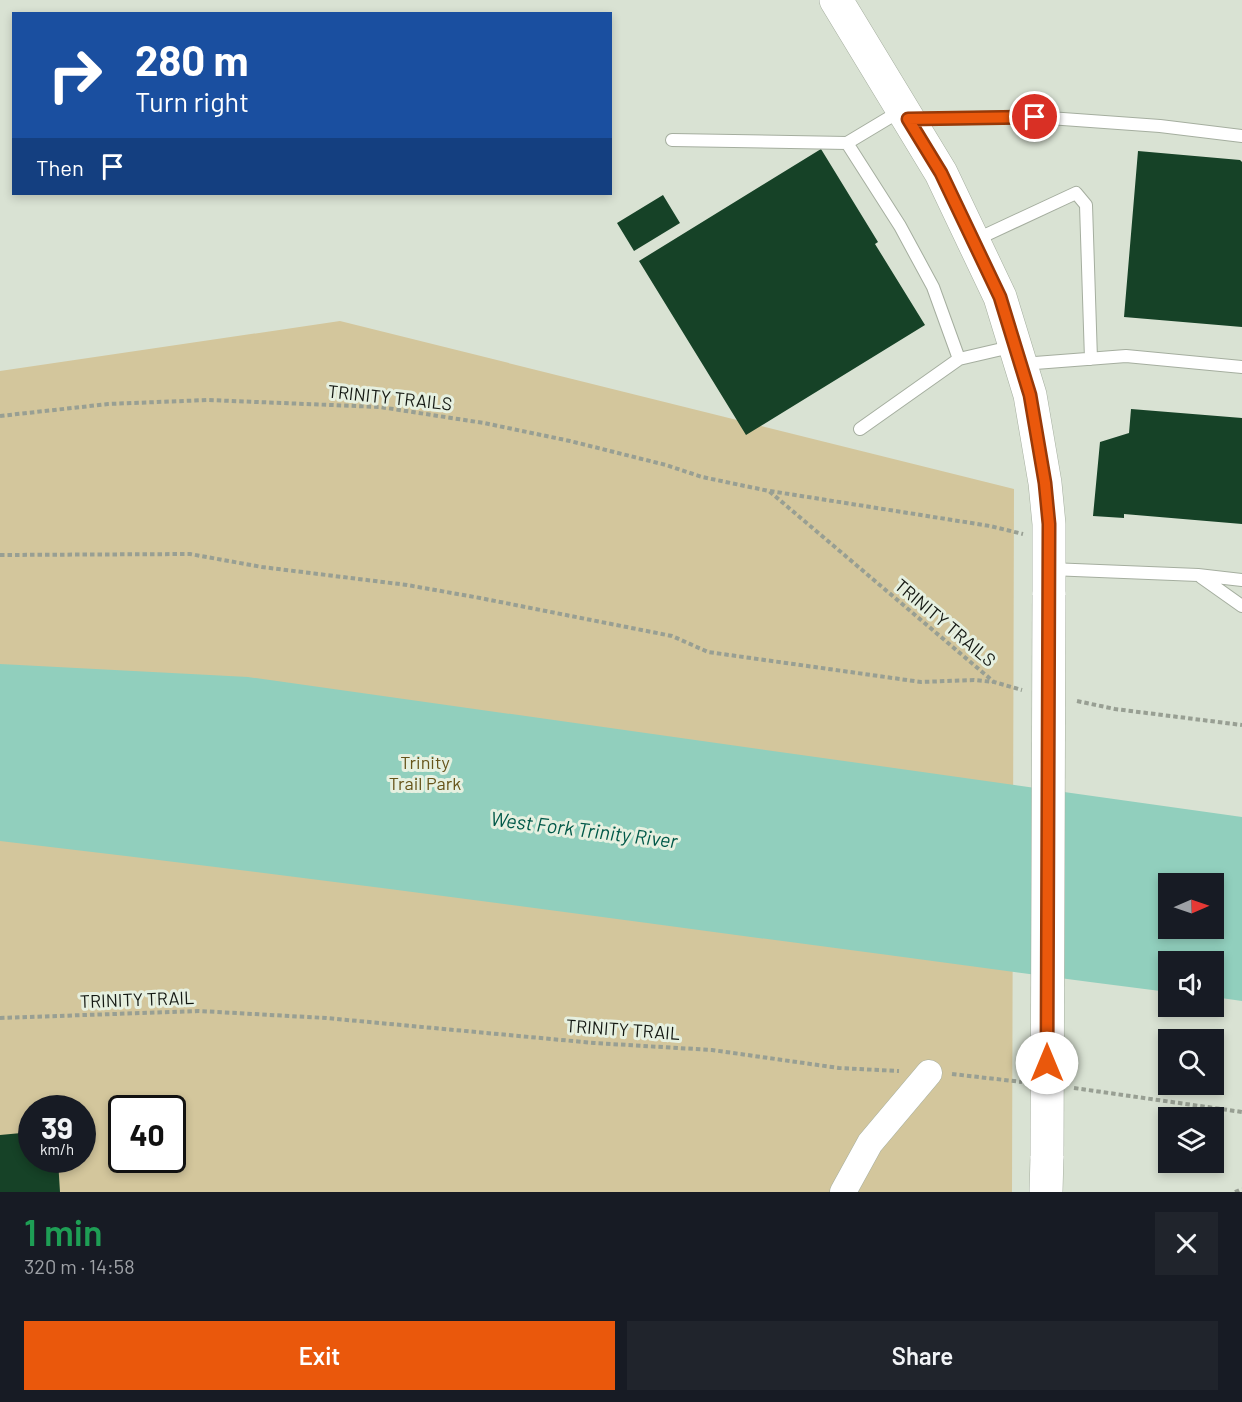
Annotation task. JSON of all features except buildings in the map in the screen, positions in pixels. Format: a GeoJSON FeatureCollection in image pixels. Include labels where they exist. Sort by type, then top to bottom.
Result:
{"type":"FeatureCollection","features":[{"type":"Feature","properties":{"kind":"street"},"geometry":{"type":"LineString","coordinates":[[836,0],[941,173],[974,240],[1000,297],[1030,395],[1045,483],[1049,568],[1046,1192]]}},
{"type":"Feature","properties":{"kind":"street"},"geometry":{"type":"LineString","coordinates":[[843,1192],[870,1143],[929,1073]]}},
{"type":"Feature","properties":{"kind":"lane"},"geometry":{"type":"LineString","coordinates":[[672,140],[847,143],[906,114],[1035,117],[1160,126],[1242,136]]}},
{"type":"Feature","properties":{"kind":"lane"},"geometry":{"type":"LineString","coordinates":[[847,143],[900,226],[933,287],[959,358]]}},
{"type":"Feature","properties":{"kind":"lane"},"geometry":{"type":"LineString","coordinates":[[974,240],[1076,194],[1086,205],[1091,359]]}},
{"type":"Feature","properties":{"kind":"lane"},"geometry":{"type":"LineString","coordinates":[[860,429],[959,358],[1018,355],[1091,359],[1126,356],[1242,368]]}},
{"type":"Feature","properties":{"kind":"lane"},"geometry":{"type":"LineString","coordinates":[[1049,568],[1198,574],[1242,580]]}},
{"type":"Feature","properties":{"kind":"lane"},"geometry":{"type":"LineString","coordinates":[[1198,574],[1242,606]]}},
{"type":"Feature","properties":{"kind":"path","name":"TRINITY TRAILS"},"geometry":{"type":"LineString","coordinates":[[0,416],[108,404],[208,400],[380,407],[484,423],[548,436],[666,465],[702,477],[769,491],[990,526],[1049,568]]}},
{"type":"Feature","properties":{"kind":"path","name":"TRINITY TRAILS"},"geometry":{"type":"LineString","coordinates":[[769,491],[994,682],[1023,691]]}},
{"type":"Feature","properties":{"kind":"path"},"geometry":{"type":"LineString","coordinates":[[0,555],[190,554],[262,567],[407,585],[480,598],[672,636],[708,652],[921,682],[974,680],[994,682]]}},
{"type":"Feature","properties":{"kind":"path"},"geometry":{"type":"LineString","coordinates":[[1069,700],[1115,709],[1242,725]]}},
{"type":"Feature","properties":{"kind":"path","name":"TRINITY TRAIL"},"geometry":{"type":"LineString","coordinates":[[0,1018],[199,1011],[326,1018],[712,1050],[839,1068],[929,1073],[1023,1082]]}},
{"type":"Feature","properties":{"kind":"path"},"geometry":{"type":"LineString","coordinates":[[1070,1087],[1242,1112]]}},
{"type":"Feature","properties":{"kind":"path"},"geometry":{"type":"LineString","coordinates":[[1235,1192],[1242,1189]]}},
{"type":"Feature","properties":{"kind":"green space","name":"Trinity Trail Park"},"geometry":{"type":"Polygon","coordinates":[[[340,321],[1014,489],[1012,1192],[0,1192],[0,371],[340,321]]]}},
{"type":"Feature","properties":{"kind":"water","name":"West Fork Trinity River"},"geometry":{"type":"Polygon","coordinates":[[[0,664],[248,677],[1242,817],[1242,1001],[1224,998],[1224,951],[1158,951],[1158,991],[146,858],[0,841],[0,664]]]}},
{"type":"Feature","properties":{"kind":"route"},"geometry":{"type":"LineString","coordinates":[[1035,117],[908,119],[941,173],[1000,297],[1030,395],[1045,483],[1049,524],[1047,1063]]}}]}
